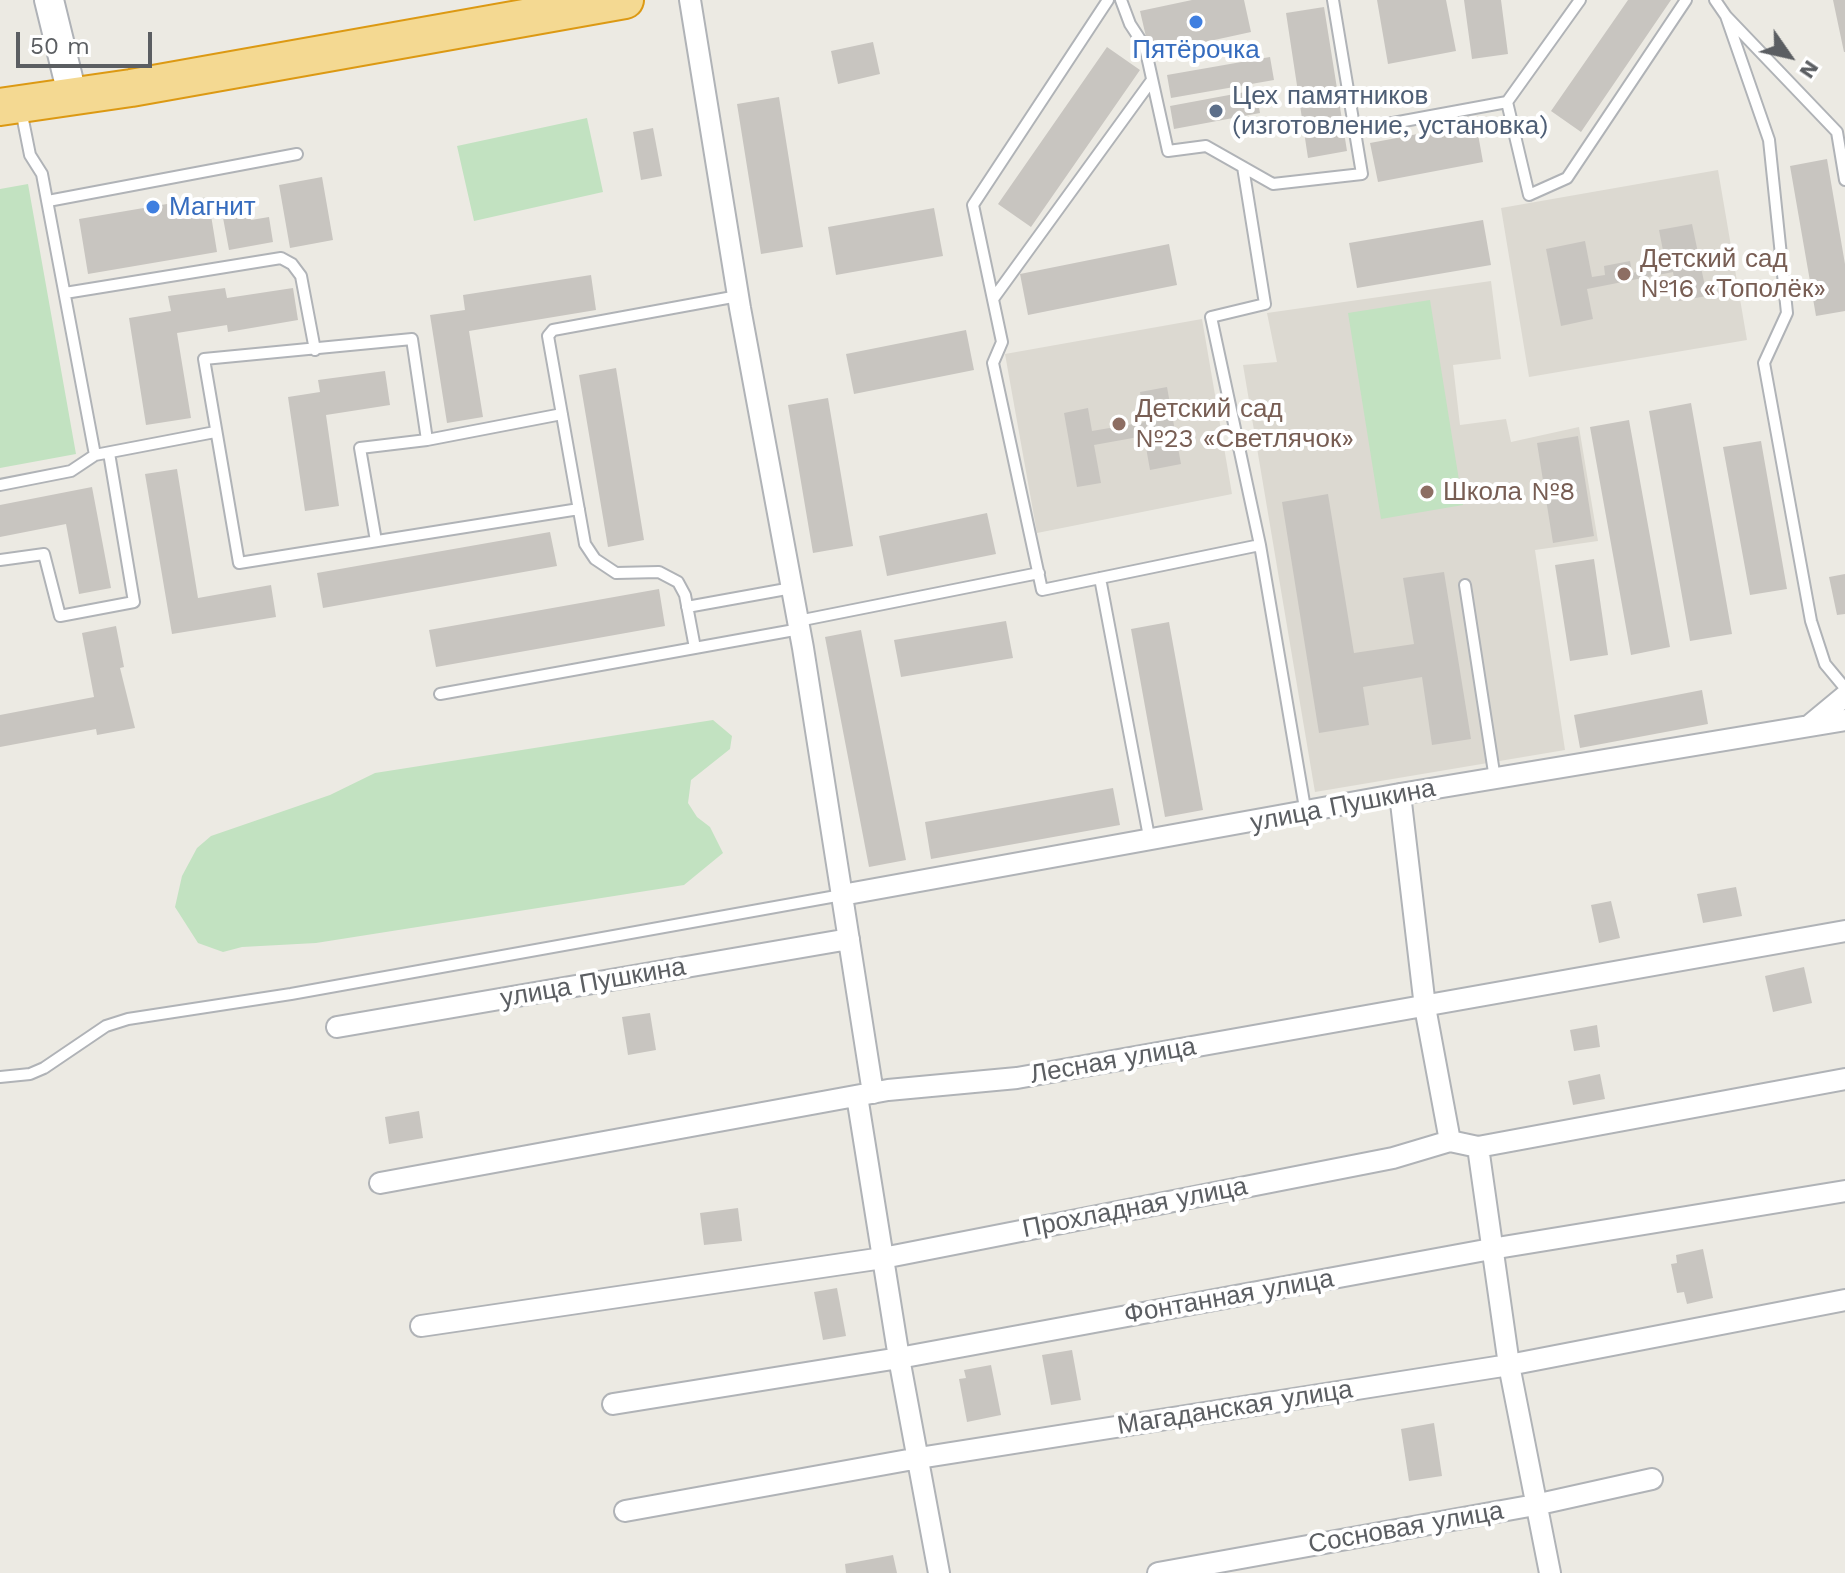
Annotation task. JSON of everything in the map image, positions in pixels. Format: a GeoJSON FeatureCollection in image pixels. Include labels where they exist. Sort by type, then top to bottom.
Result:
{"type":"FeatureCollection","features":[{"type":"Feature","properties":{"kind":"highway"},"geometry":{"type":"LineString","coordinates":[[10,106],[72,94],[131,88],[625,0]]}},
{"type":"Feature","properties":{"kind":"street"},"geometry":{"type":"LineString","coordinates":[[49,0],[72,94]]}},
{"type":"Feature","properties":{"kind":"street"},"geometry":{"type":"LineString","coordinates":[[690,0],[738,296],[799,625],[849,939],[883,1258],[939,1573]]}},
{"type":"Feature","properties":{"kind":"street"},"geometry":{"type":"LineString","coordinates":[[1807,727],[1845,696]]}},
{"type":"Feature","properties":{"kind":"street","name":"улица Пушкина"},"geometry":{"type":"LineString","coordinates":[[842,895],[1306,814],[1400,794],[1845,720]]}},
{"type":"Feature","properties":{"kind":"street"},"geometry":{"type":"LineString","coordinates":[[1400,794],[1425,1007],[1450,1141]]}},
{"type":"Feature","properties":{"kind":"street","name":"Лесная улица"},"geometry":{"type":"LineString","coordinates":[[380,1183],[865,1095],[1017,1078],[1845,931]]}},
{"type":"Feature","properties":{"kind":"street","name":"улица Пушкина"},"geometry":{"type":"LineString","coordinates":[[337,1027],[849,939]]}},
{"type":"Feature","properties":{"kind":"street","name":"Прохладная улица"},"geometry":{"type":"LineString","coordinates":[[421,1326],[883,1258],[1393,1158],[1450,1141],[1478,1147],[1845,1079]]}},
{"type":"Feature","properties":{"kind":"street"},"geometry":{"type":"LineString","coordinates":[[1478,1147],[1509,1365],[1550,1573]]}},
{"type":"Feature","properties":{"kind":"street","name":"Фонтанная улица"},"geometry":{"type":"LineString","coordinates":[[613,1404],[899,1358],[1491,1249],[1845,1191]]}},
{"type":"Feature","properties":{"kind":"street","name":"Магаданская улица"},"geometry":{"type":"LineString","coordinates":[[625,1511],[919,1458],[1509,1365],[1845,1300]]}},
{"type":"Feature","properties":{"kind":"street","name":"Сосновая улица"},"geometry":{"type":"LineString","coordinates":[[1158,1573],[1535,1505],[1652,1479]]}},
{"type":"Feature","properties":{"kind":"lane"},"geometry":{"type":"LineString","coordinates":[[1108,0],[973,205],[1002,342],[993,363],[1042,590],[1260,545]]}},
{"type":"Feature","properties":{"kind":"lane"},"geometry":{"type":"LineString","coordinates":[[1121,0],[1130,24],[1145,47],[1168,151],[1206,146],[1273,184],[1362,174],[1333,0]]}},
{"type":"Feature","properties":{"kind":"lane"},"geometry":{"type":"LineString","coordinates":[[1355,130],[1507,102],[1580,0]]}},
{"type":"Feature","properties":{"kind":"lane"},"geometry":{"type":"LineString","coordinates":[[1507,102],[1529,195],[1567,178],[1686,0]]}},
{"type":"Feature","properties":{"kind":"lane"},"geometry":{"type":"LineString","coordinates":[[1715,0],[1726,16],[1837,132],[1845,180]]}},
{"type":"Feature","properties":{"kind":"lane"},"geometry":{"type":"LineString","coordinates":[[1726,16],[1769,140],[1787,313],[1764,363],[1811,621],[1825,664],[1845,688]]}},
{"type":"Feature","properties":{"kind":"lane"},"geometry":{"type":"LineString","coordinates":[[993,299],[1152,80]]}},
{"type":"Feature","properties":{"kind":"lane"},"geometry":{"type":"LineString","coordinates":[[10,106],[41,170],[95,455]]}},
{"type":"Feature","properties":{"kind":"lane"},"geometry":{"type":"LineString","coordinates":[[48,201],[297,154]]}},
{"type":"Feature","properties":{"kind":"lane"},"geometry":{"type":"LineString","coordinates":[[1243,167],[1265,304],[1211,317],[1260,545],[1306,814]]}},
{"type":"Feature","properties":{"kind":"lane"},"geometry":{"type":"LineString","coordinates":[[65,293],[281,258],[292,264],[301,276],[315,350]]}},
{"type":"Feature","properties":{"kind":"lane"},"geometry":{"type":"LineString","coordinates":[[695,648],[682,588],[668,574],[649,571],[616,573],[595,559],[585,544],[548,336],[553,330],[738,296]]}},
{"type":"Feature","properties":{"kind":"lane"},"geometry":{"type":"LineString","coordinates":[[427,440],[412,339],[204,359],[239,563],[579,509]]}},
{"type":"Feature","properties":{"kind":"lane"},"geometry":{"type":"LineString","coordinates":[[376,541],[360,448],[427,440],[562,414]]}},
{"type":"Feature","properties":{"kind":"lane"},"geometry":{"type":"LineString","coordinates":[[0,485],[71,471],[95,455],[215,432]]}},
{"type":"Feature","properties":{"kind":"lane"},"geometry":{"type":"LineString","coordinates":[[0,560],[44,554],[60,616],[134,602],[109,453]]}},
{"type":"Feature","properties":{"kind":"lane"},"geometry":{"type":"LineString","coordinates":[[440,694],[695,648],[1039,573]]}},
{"type":"Feature","properties":{"kind":"lane"},"geometry":{"type":"LineString","coordinates":[[1100,578],[1150,842]]}},
{"type":"Feature","properties":{"kind":"lane"},"geometry":{"type":"LineString","coordinates":[[1465,585],[1495,779]]}},
{"type":"Feature","properties":{"kind":"lane"},"geometry":{"type":"LineString","coordinates":[[687,607],[792,588]]}},
{"type":"Feature","properties":{"kind":"lane"},"geometry":{"type":"LineString","coordinates":[[0,1077],[30,1074],[44,1068],[106,1026],[128,1019],[291,994],[842,895]]}},
{"type":"Feature","properties":{"kind":"shaded area","name":"Детский сад №16 «Тополёк»"},"geometry":{"type":"Polygon","coordinates":[[[1718,170],[1747,340],[1529,377],[1501,208],[1718,170]]]}},
{"type":"Feature","properties":{"kind":"shaded area","name":"Школа №8"},"geometry":{"type":"Polygon","coordinates":[[[1491,281],[1501,359],[1453,365],[1460,425],[1506,419],[1511,442],[1579,427],[1598,541],[1535,550],[1565,750],[1315,792],[1243,365],[1277,362],[1267,313],[1491,281]]]}},
{"type":"Feature","properties":{"kind":"shaded area","name":"Детский сад №23 «Светлячок»"},"geometry":{"type":"Polygon","coordinates":[[[1202,319],[1232,494],[1037,533],[1005,354],[1202,319]]]}},
{"type":"Feature","properties":{"kind":"green space"},"geometry":{"type":"Polygon","coordinates":[[[587,118],[603,192],[474,221],[457,146],[587,118]]]}},
{"type":"Feature","properties":{"kind":"green space"},"geometry":{"type":"Polygon","coordinates":[[[28,184],[76,454],[0,468],[0,189],[28,184]]]}},
{"type":"Feature","properties":{"kind":"green space"},"geometry":{"type":"Polygon","coordinates":[[[1430,300],[1463,505],[1381,519],[1348,313],[1430,300]]]}},
{"type":"Feature","properties":{"kind":"green space"},"geometry":{"type":"Polygon","coordinates":[[[713,720],[732,736],[730,749],[691,780],[688,803],[697,817],[710,827],[723,853],[684,885],[316,943],[242,947],[223,952],[198,943],[175,907],[182,876],[197,848],[211,836],[330,795],[375,773],[713,720]]]}},
{"type":"Feature","properties":{"kind":"building"},"geometry":{"type":"Polygon","coordinates":[[[1192,0],[1244,0],[1251,32],[1150,54],[1140,11],[1192,0]]]}},
{"type":"Feature","properties":{"kind":"building"},"geometry":{"type":"Polygon","coordinates":[[[1377,0],[1446,0],[1456,51],[1388,64],[1377,0]]]}},
{"type":"Feature","properties":{"kind":"building"},"geometry":{"type":"Polygon","coordinates":[[[1464,0],[1501,0],[1508,54],[1472,59],[1464,0]]]}},
{"type":"Feature","properties":{"kind":"building"},"geometry":{"type":"Polygon","coordinates":[[[1628,0],[1671,0],[1581,132],[1551,111],[1628,0]]]}},
{"type":"Feature","properties":{"kind":"building"},"geometry":{"type":"Polygon","coordinates":[[[1833,0],[1845,0],[1845,52],[1844,52],[1833,0]]]}},
{"type":"Feature","properties":{"kind":"building"},"geometry":{"type":"Polygon","coordinates":[[[1324,7],[1347,151],[1308,158],[1286,13],[1324,7]]]}},
{"type":"Feature","properties":{"kind":"building"},"geometry":{"type":"Polygon","coordinates":[[[873,42],[880,74],[838,84],[831,51],[873,42]]]}},
{"type":"Feature","properties":{"kind":"building"},"geometry":{"type":"Polygon","coordinates":[[[1107,47],[1140,70],[1031,227],[998,204],[1107,47]]]}},
{"type":"Feature","properties":{"kind":"building"},"geometry":{"type":"Polygon","coordinates":[[[1270,57],[1274,80],[1171,98],[1167,75],[1270,57]]]}},
{"type":"Feature","properties":{"kind":"building"},"geometry":{"type":"Polygon","coordinates":[[[1256,90],[1260,113],[1174,129],[1170,106],[1256,90]]]}},
{"type":"Feature","properties":{"kind":"building"},"geometry":{"type":"Polygon","coordinates":[[[779,97],[803,247],[761,254],[737,104],[779,97]]]}},
{"type":"Feature","properties":{"kind":"building"},"geometry":{"type":"Polygon","coordinates":[[[1476,123],[1483,162],[1378,182],[1370,143],[1476,123]]]}},
{"type":"Feature","properties":{"kind":"building"},"geometry":{"type":"Polygon","coordinates":[[[653,128],[662,176],[641,180],[633,132],[653,128]]]}},
{"type":"Feature","properties":{"kind":"building"},"geometry":{"type":"Polygon","coordinates":[[[1827,159],[1845,264],[1845,311],[1816,316],[1790,166],[1827,159]]]}},
{"type":"Feature","properties":{"kind":"building"},"geometry":{"type":"Polygon","coordinates":[[[322,177],[333,240],[290,248],[279,185],[322,177]]]}},
{"type":"Feature","properties":{"kind":"building"},"geometry":{"type":"Polygon","coordinates":[[[208,197],[217,252],[88,274],[79,219],[208,197]]]}},
{"type":"Feature","properties":{"kind":"building"},"geometry":{"type":"Polygon","coordinates":[[[248,203],[251,220],[269,217],[273,242],[229,250],[221,207],[248,203]]]}},
{"type":"Feature","properties":{"kind":"building"},"geometry":{"type":"Polygon","coordinates":[[[934,208],[943,256],[836,275],[828,227],[934,208]]]}},
{"type":"Feature","properties":{"kind":"building"},"geometry":{"type":"Polygon","coordinates":[[[1483,220],[1491,265],[1357,288],[1349,243],[1483,220]]]}},
{"type":"Feature","properties":{"kind":"building"},"geometry":{"type":"Polygon","coordinates":[[[1692,224],[1707,296],[1678,301],[1673,272],[1587,289],[1593,319],[1561,326],[1546,249],[1585,241],[1592,277],[1605,275],[1604,266],[1630,261],[1632,273],[1666,266],[1659,230],[1692,224]]]}},
{"type":"Feature","properties":{"kind":"building"},"geometry":{"type":"Polygon","coordinates":[[[1169,244],[1177,285],[1028,315],[1020,274],[1169,244]]]}},
{"type":"Feature","properties":{"kind":"building"},"geometry":{"type":"Polygon","coordinates":[[[591,275],[596,310],[469,331],[483,417],[447,423],[430,315],[465,310],[463,295],[591,275]]]}},
{"type":"Feature","properties":{"kind":"building"},"geometry":{"type":"Polygon","coordinates":[[[225,288],[227,298],[293,288],[298,320],[228,332],[227,325],[177,333],[191,418],[146,425],[129,318],[171,311],[168,296],[225,288]]]}},
{"type":"Feature","properties":{"kind":"building"},"geometry":{"type":"Polygon","coordinates":[[[966,330],[974,370],[854,394],[846,354],[966,330]]]}},
{"type":"Feature","properties":{"kind":"building"},"geometry":{"type":"Polygon","coordinates":[[[616,368],[644,540],[608,547],[579,375],[616,368]]]}},
{"type":"Feature","properties":{"kind":"building"},"geometry":{"type":"Polygon","coordinates":[[[385,371],[390,405],[326,415],[339,506],[305,511],[288,397],[320,392],[318,380],[385,371]]]}},
{"type":"Feature","properties":{"kind":"building"},"geometry":{"type":"Polygon","coordinates":[[[1167,387],[1181,464],[1150,470],[1144,436],[1094,445],[1101,483],[1077,487],[1064,413],[1088,408],[1092,431],[1145,422],[1140,392],[1167,387]]]}},
{"type":"Feature","properties":{"kind":"building"},"geometry":{"type":"Polygon","coordinates":[[[828,398],[853,546],[813,553],[788,405],[828,398]]]}},
{"type":"Feature","properties":{"kind":"building"},"geometry":{"type":"Polygon","coordinates":[[[1691,403],[1732,634],[1690,641],[1649,411],[1691,403]]]}},
{"type":"Feature","properties":{"kind":"building"},"geometry":{"type":"Polygon","coordinates":[[[1629,420],[1670,647],[1631,655],[1590,427],[1629,420]]]}},
{"type":"Feature","properties":{"kind":"building"},"geometry":{"type":"Polygon","coordinates":[[[1578,436],[1594,536],[1553,543],[1537,443],[1578,436]]]}},
{"type":"Feature","properties":{"kind":"building"},"geometry":{"type":"Polygon","coordinates":[[[1761,441],[1787,589],[1750,595],[1723,447],[1761,441]]]}},
{"type":"Feature","properties":{"kind":"building"},"geometry":{"type":"Polygon","coordinates":[[[177,469],[198,598],[271,585],[276,617],[172,634],[145,474],[177,469]]]}},
{"type":"Feature","properties":{"kind":"building"},"geometry":{"type":"Polygon","coordinates":[[[92,487],[111,588],[79,594],[66,524],[0,537],[0,505],[92,487]]]}},
{"type":"Feature","properties":{"kind":"building"},"geometry":{"type":"Polygon","coordinates":[[[1328,494],[1354,653],[1414,644],[1403,578],[1444,572],[1471,739],[1432,745],[1422,677],[1363,687],[1369,725],[1319,733],[1282,502],[1328,494]]]}},
{"type":"Feature","properties":{"kind":"building"},"geometry":{"type":"Polygon","coordinates":[[[987,513],[996,554],[887,576],[879,536],[987,513]]]}},
{"type":"Feature","properties":{"kind":"building"},"geometry":{"type":"Polygon","coordinates":[[[550,532],[557,566],[323,608],[317,573],[550,532]]]}},
{"type":"Feature","properties":{"kind":"building"},"geometry":{"type":"Polygon","coordinates":[[[1594,559],[1608,655],[1570,661],[1555,565],[1594,559]]]}},
{"type":"Feature","properties":{"kind":"building"},"geometry":{"type":"Polygon","coordinates":[[[1845,574],[1845,614],[1837,615],[1829,577],[1845,574]]]}},
{"type":"Feature","properties":{"kind":"building"},"geometry":{"type":"Polygon","coordinates":[[[659,589],[665,626],[436,667],[429,630],[659,589]]]}},
{"type":"Feature","properties":{"kind":"building"},"geometry":{"type":"Polygon","coordinates":[[[1006,621],[1013,658],[901,677],[894,640],[1006,621]]]}},
{"type":"Feature","properties":{"kind":"building"},"geometry":{"type":"Polygon","coordinates":[[[1169,622],[1203,810],[1165,817],[1131,629],[1169,622]]]}},
{"type":"Feature","properties":{"kind":"building"},"geometry":{"type":"Polygon","coordinates":[[[116,626],[124,667],[120,668],[135,728],[97,735],[96,729],[0,747],[0,715],[94,697],[82,633],[116,626]]]}},
{"type":"Feature","properties":{"kind":"building"},"geometry":{"type":"Polygon","coordinates":[[[861,630],[906,860],[869,867],[825,637],[861,630]]]}},
{"type":"Feature","properties":{"kind":"building"},"geometry":{"type":"Polygon","coordinates":[[[1702,690],[1708,724],[1580,748],[1574,715],[1702,690]]]}},
{"type":"Feature","properties":{"kind":"building"},"geometry":{"type":"Polygon","coordinates":[[[1113,788],[1120,825],[931,859],[925,822],[1113,788]]]}},
{"type":"Feature","properties":{"kind":"building"},"geometry":{"type":"Polygon","coordinates":[[[1736,887],[1742,916],[1703,923],[1697,894],[1736,887]]]}},
{"type":"Feature","properties":{"kind":"building"},"geometry":{"type":"Polygon","coordinates":[[[1611,901],[1620,938],[1599,943],[1591,905],[1611,901]]]}},
{"type":"Feature","properties":{"kind":"building"},"geometry":{"type":"Polygon","coordinates":[[[1804,967],[1812,1003],[1773,1012],[1765,976],[1804,967]]]}},
{"type":"Feature","properties":{"kind":"building"},"geometry":{"type":"Polygon","coordinates":[[[650,1013],[656,1050],[628,1055],[622,1017],[650,1013]]]}},
{"type":"Feature","properties":{"kind":"building"},"geometry":{"type":"Polygon","coordinates":[[[1597,1025],[1600,1047],[1574,1051],[1570,1030],[1597,1025]]]}},
{"type":"Feature","properties":{"kind":"building"},"geometry":{"type":"Polygon","coordinates":[[[1600,1074],[1605,1099],[1573,1105],[1568,1081],[1600,1074]]]}},
{"type":"Feature","properties":{"kind":"building"},"geometry":{"type":"Polygon","coordinates":[[[419,1111],[423,1138],[389,1144],[385,1117],[419,1111]]]}},
{"type":"Feature","properties":{"kind":"building"},"geometry":{"type":"Polygon","coordinates":[[[738,1208],[742,1241],[704,1245],[700,1213],[738,1208]]]}},
{"type":"Feature","properties":{"kind":"building"},"geometry":{"type":"Polygon","coordinates":[[[1703,1249],[1713,1298],[1687,1304],[1684,1292],[1677,1293],[1671,1264],[1677,1263],[1676,1255],[1703,1249]]]}},
{"type":"Feature","properties":{"kind":"building"},"geometry":{"type":"Polygon","coordinates":[[[837,1288],[846,1336],[823,1340],[814,1292],[837,1288]]]}},
{"type":"Feature","properties":{"kind":"building"},"geometry":{"type":"Polygon","coordinates":[[[1072,1350],[1081,1400],[1051,1405],[1042,1355],[1072,1350]]]}},
{"type":"Feature","properties":{"kind":"building"},"geometry":{"type":"Polygon","coordinates":[[[991,1365],[1001,1415],[967,1422],[959,1379],[966,1378],[964,1370],[991,1365]]]}},
{"type":"Feature","properties":{"kind":"building"},"geometry":{"type":"Polygon","coordinates":[[[1434,1423],[1442,1476],[1409,1481],[1401,1429],[1434,1423]]]}},
{"type":"Feature","properties":{"kind":"building"},"geometry":{"type":"Polygon","coordinates":[[[893,1555],[897,1573],[846,1573],[845,1564],[893,1555]]]}},
{"type":"Feature","properties":{"kind":"place","name":"Пятёрочка"},"geometry":{"type":"Point","coordinates":[1196,22]}},
{"type":"Feature","properties":{"kind":"place","name":"Цех памятников (изготовление, установка)"},"geometry":{"type":"Point","coordinates":[1216,111]}},
{"type":"Feature","properties":{"kind":"place","name":"Магнит"},"geometry":{"type":"Point","coordinates":[153,207]}},
{"type":"Feature","properties":{"kind":"place","name":"Детский сад №16 «Тополёк»"},"geometry":{"type":"Point","coordinates":[1624,274]}},
{"type":"Feature","properties":{"kind":"place","name":"Детский сад №23 «Светлячок»"},"geometry":{"type":"Point","coordinates":[1119,424]}},
{"type":"Feature","properties":{"kind":"place","name":"Школа №8"},"geometry":{"type":"Point","coordinates":[1427,492]}}]}
